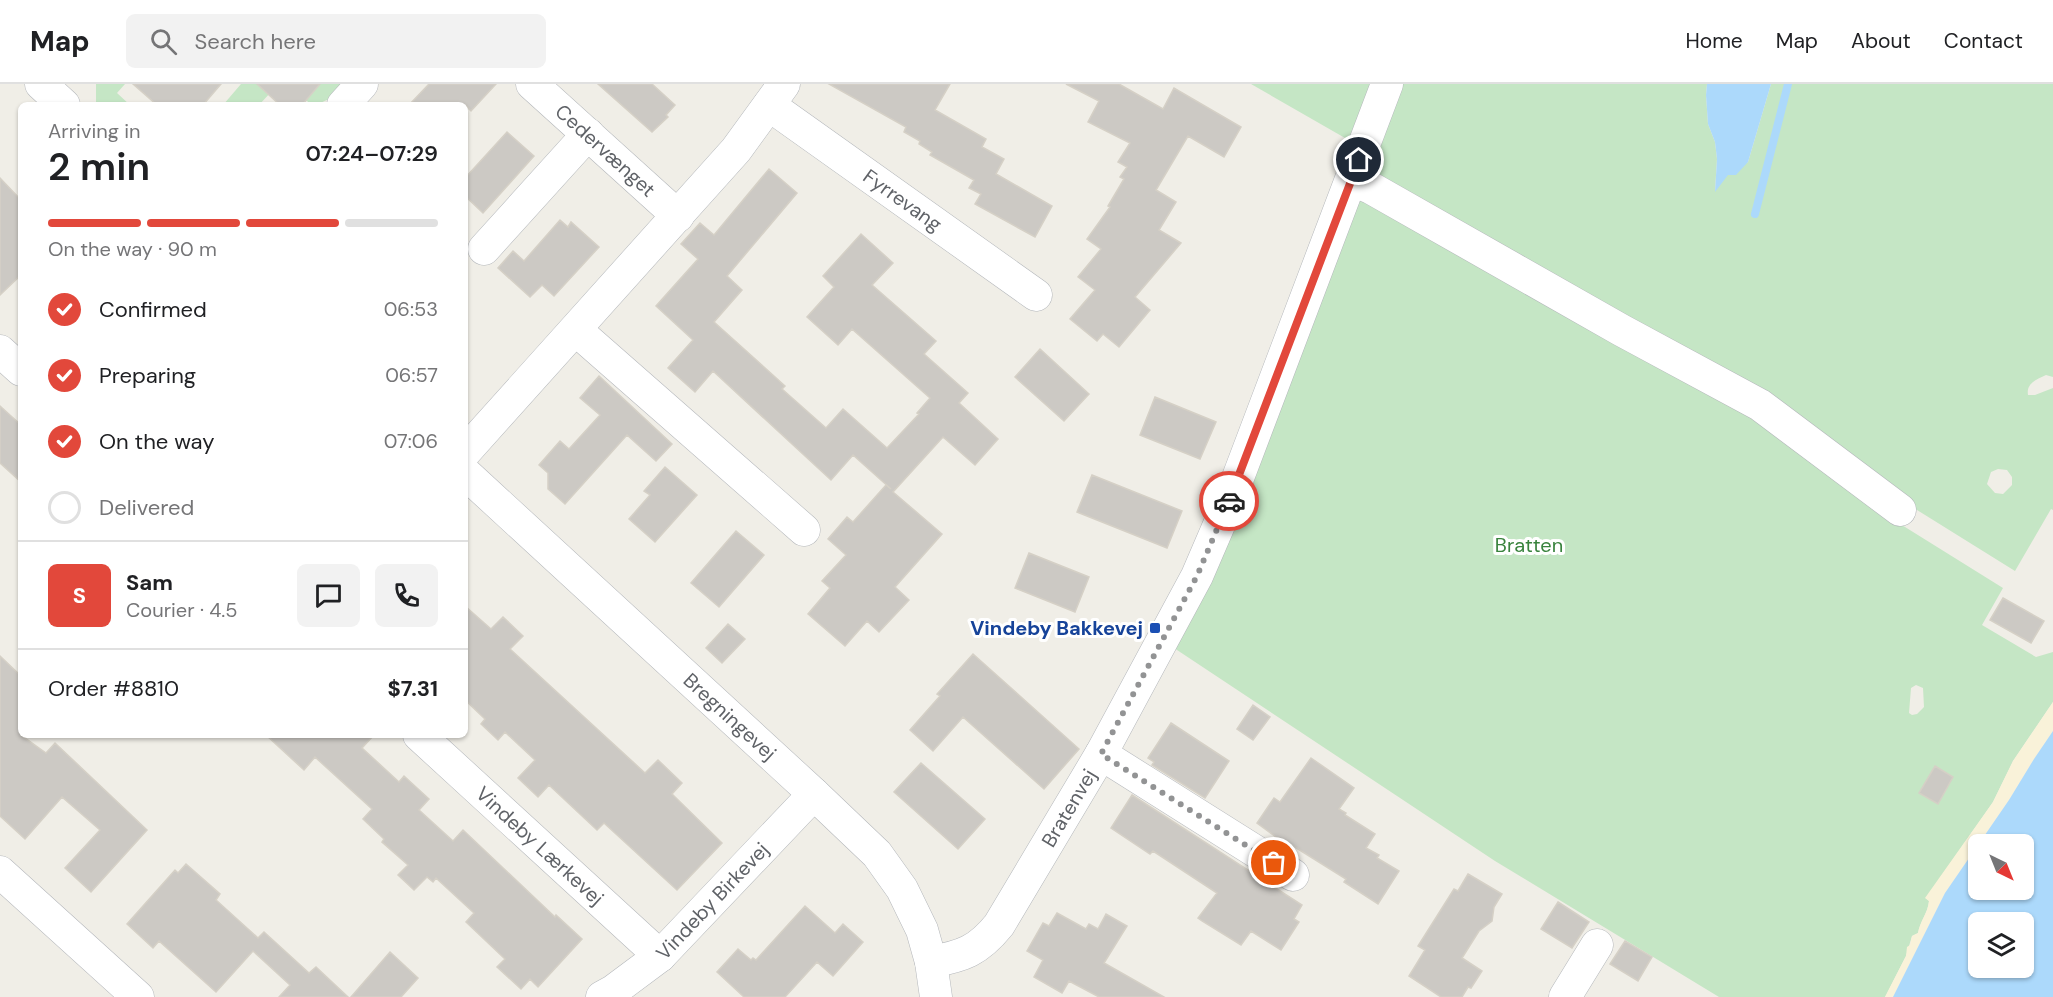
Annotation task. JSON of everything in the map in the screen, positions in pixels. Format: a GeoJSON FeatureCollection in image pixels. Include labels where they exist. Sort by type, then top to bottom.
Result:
{"type":"FeatureCollection","features":[{"type":"Feature","properties":{"kind":"street"},"geometry":{"type":"LineString","coordinates":[[346,102],[362,84]]}},
{"type":"Feature","properties":{"kind":"street","name":"Cedervænget"},"geometry":{"type":"LineString","coordinates":[[532,84],[678,216]]}},
{"type":"Feature","properties":{"kind":"street","name":"Bratenvej"},"geometry":{"type":"LineString","coordinates":[[931,962],[969,953],[988,939],[1013,904],[1101,754],[1177,615],[1211,543],[1387,84]]}},
{"type":"Feature","properties":{"kind":"street","name":"Fyrrevang"},"geometry":{"type":"LineString","coordinates":[[468,449],[736,150],[776,95],[1036,295]]}},
{"type":"Feature","properties":{"kind":"street"},"geometry":{"type":"LineString","coordinates":[[484,249],[588,134]]}},
{"type":"Feature","properties":{"kind":"street"},"geometry":{"type":"LineString","coordinates":[[1352,180],[1371,188],[1621,330],[1760,405],[1900,510]]}},
{"type":"Feature","properties":{"kind":"street"},"geometry":{"type":"LineString","coordinates":[[576,330],[804,530]]}},
{"type":"Feature","properties":{"kind":"street"},"geometry":{"type":"LineString","coordinates":[[0,351],[18,367]]}},
{"type":"Feature","properties":{"kind":"street","name":"Bregningevej"},"geometry":{"type":"LineString","coordinates":[[468,476],[877,854],[890,870],[918,920],[931,962],[936,997]]}},
{"type":"Feature","properties":{"kind":"street","name":"Vindeby Lærkevej"},"geometry":{"type":"LineString","coordinates":[[422,738],[660,956]]}},
{"type":"Feature","properties":{"kind":"street"},"geometry":{"type":"LineString","coordinates":[[1101,754],[1293,875]]}},
{"type":"Feature","properties":{"kind":"street","name":"Vindeby Birkevej"},"geometry":{"type":"LineString","coordinates":[[602,997],[660,956],[814,794]]}},
{"type":"Feature","properties":{"kind":"street"},"geometry":{"type":"LineString","coordinates":[[0,872],[138,997]]}},
{"type":"Feature","properties":{"kind":"street"},"geometry":{"type":"LineString","coordinates":[[1565,997],[1597,945]]}},
{"type":"Feature","properties":{"kind":"green space"},"geometry":{"type":"Polygon","coordinates":[[[96,84],[125,84],[117,93],[127,102],[96,102],[96,84]]]}},
{"type":"Feature","properties":{"kind":"green space"},"geometry":{"type":"Polygon","coordinates":[[[241,84],[344,84],[331,98],[322,102],[308,102],[297,93],[271,92],[262,102],[226,102],[241,84]]]}},
{"type":"Feature","properties":{"kind":"green space"},"geometry":{"type":"Polygon","coordinates":[[[1251,84],[1375,84],[1352,142],[1251,84]]]}},
{"type":"Feature","properties":{"kind":"green space","name":"Bratten"},"geometry":{"type":"Polygon","coordinates":[[[1399,84],[1707,84],[1708,124],[1715,142],[1717,159],[1715,191],[1728,174],[1748,162],[1771,84],[2053,84],[2053,377],[2046,375],[2030,384],[2028,395],[2035,395],[2053,388],[2053,510],[2051,509],[2015,571],[1909,505],[1897,522],[2003,588],[1982,625],[2036,657],[2053,652],[2053,702],[2013,761],[1993,802],[1971,834],[1968,834],[1968,838],[1926,898],[1929,901],[1918,933],[1912,936],[1906,956],[1885,997],[1719,997],[1495,861],[1174,648],[1399,84]],[[1998,469],[1991,472],[1987,484],[1995,493],[2003,494],[2012,485],[2012,477],[2007,470],[1998,469]],[[1916,685],[1911,688],[1909,713],[1912,715],[1917,714],[1924,707],[1923,688],[1916,685]],[[1935,767],[1920,793],[1938,804],[1953,777],[1935,767]]]}},
{"type":"Feature","properties":{"kind":"sand"},"geometry":{"type":"Polygon","coordinates":[[[2053,702],[2053,731],[1986,834],[1970,834],[1993,802],[2013,761],[2053,702]]]}},
{"type":"Feature","properties":{"kind":"sand"},"geometry":{"type":"Polygon","coordinates":[[[1968,837],[1968,860],[1945,893],[1893,997],[1885,997],[1906,956],[1912,936],[1918,933],[1929,901],[1925,898],[1968,837]]]}},
{"type":"Feature","properties":{"kind":"water"},"geometry":{"type":"Polygon","coordinates":[[[1707,84],[1771,84],[1748,162],[1736,175],[1728,175],[1715,192],[1717,159],[1715,142],[1708,124],[1707,84]]]}},
{"type":"Feature","properties":{"kind":"water"},"geometry":{"type":"Polygon","coordinates":[[[2053,731],[2053,997],[1893,997],[1945,893],[1968,860],[1968,900],[2034,900],[2034,834],[1986,834],[2053,731]]]}},
{"type":"Feature","properties":{"kind":"building"},"geometry":{"type":"Polygon","coordinates":[[[133,84],[221,84],[206,102],[154,102],[133,84]]]}},
{"type":"Feature","properties":{"kind":"building"},"geometry":{"type":"Polygon","coordinates":[[[257,84],[320,84],[305,102],[277,102],[257,84]]]}},
{"type":"Feature","properties":{"kind":"building"},"geometry":{"type":"Polygon","coordinates":[[[429,84],[496,84],[471,111],[468,108],[468,102],[412,102],[429,84]]]}},
{"type":"Feature","properties":{"kind":"building"},"geometry":{"type":"Polygon","coordinates":[[[598,84],[652,84],[675,105],[666,115],[668,117],[652,132],[598,84]]]}},
{"type":"Feature","properties":{"kind":"building"},"geometry":{"type":"Polygon","coordinates":[[[829,84],[950,84],[935,110],[986,139],[982,147],[1004,159],[996,174],[1052,206],[1035,237],[975,204],[981,194],[969,188],[974,180],[930,155],[932,152],[919,144],[920,141],[904,132],[906,127],[829,84]]]}},
{"type":"Feature","properties":{"kind":"building"},"geometry":{"type":"Polygon","coordinates":[[[1066,84],[1119,84],[1163,109],[1174,88],[1241,127],[1224,157],[1188,136],[1156,190],[1176,202],[1159,230],[1181,243],[1135,297],[1150,310],[1119,347],[1103,334],[1097,341],[1070,319],[1095,290],[1078,277],[1101,249],[1087,239],[1110,207],[1108,206],[1124,179],[1120,177],[1127,167],[1118,162],[1130,143],[1088,122],[1099,101],[1066,84]]]}},
{"type":"Feature","properties":{"kind":"building"},"geometry":{"type":"Polygon","coordinates":[[[507,132],[534,156],[483,213],[468,199],[468,175],[507,132]]]}},
{"type":"Feature","properties":{"kind":"building"},"geometry":{"type":"Polygon","coordinates":[[[769,169],[797,193],[727,276],[742,290],[714,322],[785,386],[782,389],[826,428],[843,409],[887,448],[919,414],[917,413],[930,398],[852,329],[838,345],[807,317],[834,287],[823,276],[861,234],[893,263],[872,285],[936,341],[924,354],[968,393],[959,403],[998,439],[975,465],[943,437],[893,492],[942,534],[895,587],[909,600],[879,632],[867,621],[845,646],[808,614],[830,588],[822,581],[846,555],[828,539],[847,517],[853,522],[886,485],[891,489],[853,455],[831,480],[713,371],[695,392],[668,368],[693,340],[656,306],[698,259],[681,244],[700,223],[714,235],[769,169]]]}},
{"type":"Feature","properties":{"kind":"building"},"geometry":{"type":"Polygon","coordinates":[[[0,178],[18,197],[18,278],[0,295],[0,178]]]}},
{"type":"Feature","properties":{"kind":"building"},"geometry":{"type":"Polygon","coordinates":[[[560,220],[568,227],[571,222],[599,247],[554,296],[542,285],[530,297],[498,268],[513,251],[524,261],[560,220]]]}},
{"type":"Feature","properties":{"kind":"building"},"geometry":{"type":"Polygon","coordinates":[[[1040,349],[1089,394],[1064,421],[1015,377],[1040,349]]]}},
{"type":"Feature","properties":{"kind":"building"},"geometry":{"type":"Polygon","coordinates":[[[599,376],[672,444],[656,461],[627,435],[565,504],[548,489],[548,473],[539,465],[560,441],[569,449],[600,415],[580,398],[599,376]]]}},
{"type":"Feature","properties":{"kind":"building"},"geometry":{"type":"Polygon","coordinates":[[[1155,397],[1216,422],[1200,459],[1140,435],[1155,397]]]}},
{"type":"Feature","properties":{"kind":"building"},"geometry":{"type":"Polygon","coordinates":[[[0,406],[18,422],[18,479],[0,463],[0,406]]]}},
{"type":"Feature","properties":{"kind":"building"},"geometry":{"type":"Polygon","coordinates":[[[665,467],[697,495],[655,542],[629,519],[650,495],[644,491],[665,467]]]}},
{"type":"Feature","properties":{"kind":"building"},"geometry":{"type":"Polygon","coordinates":[[[1092,475],[1182,511],[1167,548],[1077,512],[1092,475]]]}},
{"type":"Feature","properties":{"kind":"building"},"geometry":{"type":"Polygon","coordinates":[[[736,531],[764,555],[719,607],[691,583],[736,531]]]}},
{"type":"Feature","properties":{"kind":"building"},"geometry":{"type":"Polygon","coordinates":[[[1029,553],[1089,577],[1075,612],[1015,588],[1029,553]]]}},
{"type":"Feature","properties":{"kind":"building"},"geometry":{"type":"Polygon","coordinates":[[[2003,598],[2044,621],[2031,643],[1990,620],[2003,598]]]}},
{"type":"Feature","properties":{"kind":"building"},"geometry":{"type":"Polygon","coordinates":[[[468,609],[491,629],[503,617],[523,636],[510,649],[645,773],[658,760],[682,783],[672,794],[722,843],[677,890],[604,823],[597,830],[549,785],[538,797],[518,778],[535,760],[505,732],[498,740],[481,724],[485,719],[468,703],[468,609]]]}},
{"type":"Feature","properties":{"kind":"building"},"geometry":{"type":"Polygon","coordinates":[[[728,624],[745,639],[722,663],[706,648],[728,624]]]}},
{"type":"Feature","properties":{"kind":"building"},"geometry":{"type":"Polygon","coordinates":[[[973,654],[1079,749],[1044,789],[963,717],[933,751],[910,730],[940,696],[937,694],[973,654]]]}},
{"type":"Feature","properties":{"kind":"building"},"geometry":{"type":"Polygon","coordinates":[[[0,656],[18,673],[18,738],[25,738],[46,753],[55,743],[147,830],[91,892],[65,868],[100,830],[62,797],[25,839],[0,816],[0,656]]]}},
{"type":"Feature","properties":{"kind":"building"},"geometry":{"type":"Polygon","coordinates":[[[1253,705],[1270,717],[1253,740],[1237,729],[1253,705]]]}},
{"type":"Feature","properties":{"kind":"building"},"geometry":{"type":"Polygon","coordinates":[[[1171,723],[1229,761],[1205,798],[1152,765],[1154,762],[1148,758],[1171,723]]]}},
{"type":"Feature","properties":{"kind":"building"},"geometry":{"type":"Polygon","coordinates":[[[269,738],[371,738],[362,748],[399,782],[404,776],[429,799],[419,810],[453,841],[463,830],[555,917],[556,915],[582,939],[538,987],[530,979],[521,989],[497,967],[505,959],[466,922],[474,913],[436,878],[433,882],[427,877],[414,890],[398,875],[408,865],[382,842],[384,839],[363,819],[372,809],[315,757],[304,770],[269,738]]]}},
{"type":"Feature","properties":{"kind":"building"},"geometry":{"type":"Polygon","coordinates":[[[1311,758],[1354,788],[1339,809],[1375,834],[1366,848],[1379,855],[1377,858],[1399,871],[1378,904],[1344,882],[1346,879],[1290,844],[1288,846],[1257,823],[1274,798],[1280,802],[1311,758]]]}},
{"type":"Feature","properties":{"kind":"building"},"geometry":{"type":"Polygon","coordinates":[[[921,763],[985,819],[958,849],[894,792],[921,763]]]}},
{"type":"Feature","properties":{"kind":"building"},"geometry":{"type":"Polygon","coordinates":[[[1935,766],[1953,777],[1938,804],[1919,793],[1935,766]]]}},
{"type":"Feature","properties":{"kind":"building"},"geometry":{"type":"Polygon","coordinates":[[[1132,795],[1302,905],[1294,919],[1299,922],[1281,950],[1251,931],[1241,945],[1202,921],[1198,918],[1217,893],[1153,851],[1150,854],[1111,828],[1132,795]]]}},
{"type":"Feature","properties":{"kind":"building"},"geometry":{"type":"Polygon","coordinates":[[[186,864],[220,894],[216,900],[258,938],[264,932],[309,973],[316,967],[348,997],[279,997],[290,985],[253,951],[216,992],[159,941],[153,948],[127,924],[175,870],[178,873],[186,864]]]}},
{"type":"Feature","properties":{"kind":"building"},"geometry":{"type":"Polygon","coordinates":[[[1468,874],[1502,894],[1494,907],[1492,921],[1479,931],[1462,958],[1482,971],[1462,997],[1441,997],[1409,976],[1425,950],[1418,946],[1454,889],[1458,891],[1468,874]]]}},
{"type":"Feature","properties":{"kind":"building"},"geometry":{"type":"Polygon","coordinates":[[[1558,902],[1589,922],[1572,948],[1541,929],[1558,902]]]}},
{"type":"Feature","properties":{"kind":"building"},"geometry":{"type":"Polygon","coordinates":[[[805,906],[835,933],[843,924],[863,942],[833,976],[817,962],[785,997],[744,997],[717,972],[738,949],[751,960],[753,958],[756,960],[805,906]]]}},
{"type":"Feature","properties":{"kind":"building"},"geometry":{"type":"Polygon","coordinates":[[[1057,913],[1086,929],[1089,924],[1098,929],[1106,914],[1127,926],[1104,963],[1164,997],[1099,997],[1069,981],[1062,993],[1034,977],[1043,960],[1027,951],[1043,923],[1049,926],[1057,913]]]}},
{"type":"Feature","properties":{"kind":"building"},"geometry":{"type":"Polygon","coordinates":[[[1625,941],[1652,957],[1638,981],[1610,964],[1625,941]]]}},
{"type":"Feature","properties":{"kind":"building"},"geometry":{"type":"Polygon","coordinates":[[[390,952],[418,978],[401,997],[351,997],[390,952]]]}},
{"type":"Feature","properties":{"kind":"waterway"},"geometry":{"type":"LineString","coordinates":[[1755,214],[1788,84]]}},
{"type":"Feature","properties":{"kind":"way so far"},"geometry":{"type":"LineString","coordinates":[[1229,501],[1197,576],[1101,754],[1274,863]]}},
{"type":"Feature","properties":{"kind":"place","name":"Vindeby Bakkevej"},"geometry":{"type":"Point","coordinates":[1155,628]}},
{"type":"Feature","properties":{"kind":"route"},"geometry":{"type":"LineString","coordinates":[[1229,501],[1359,160]]}}]}
